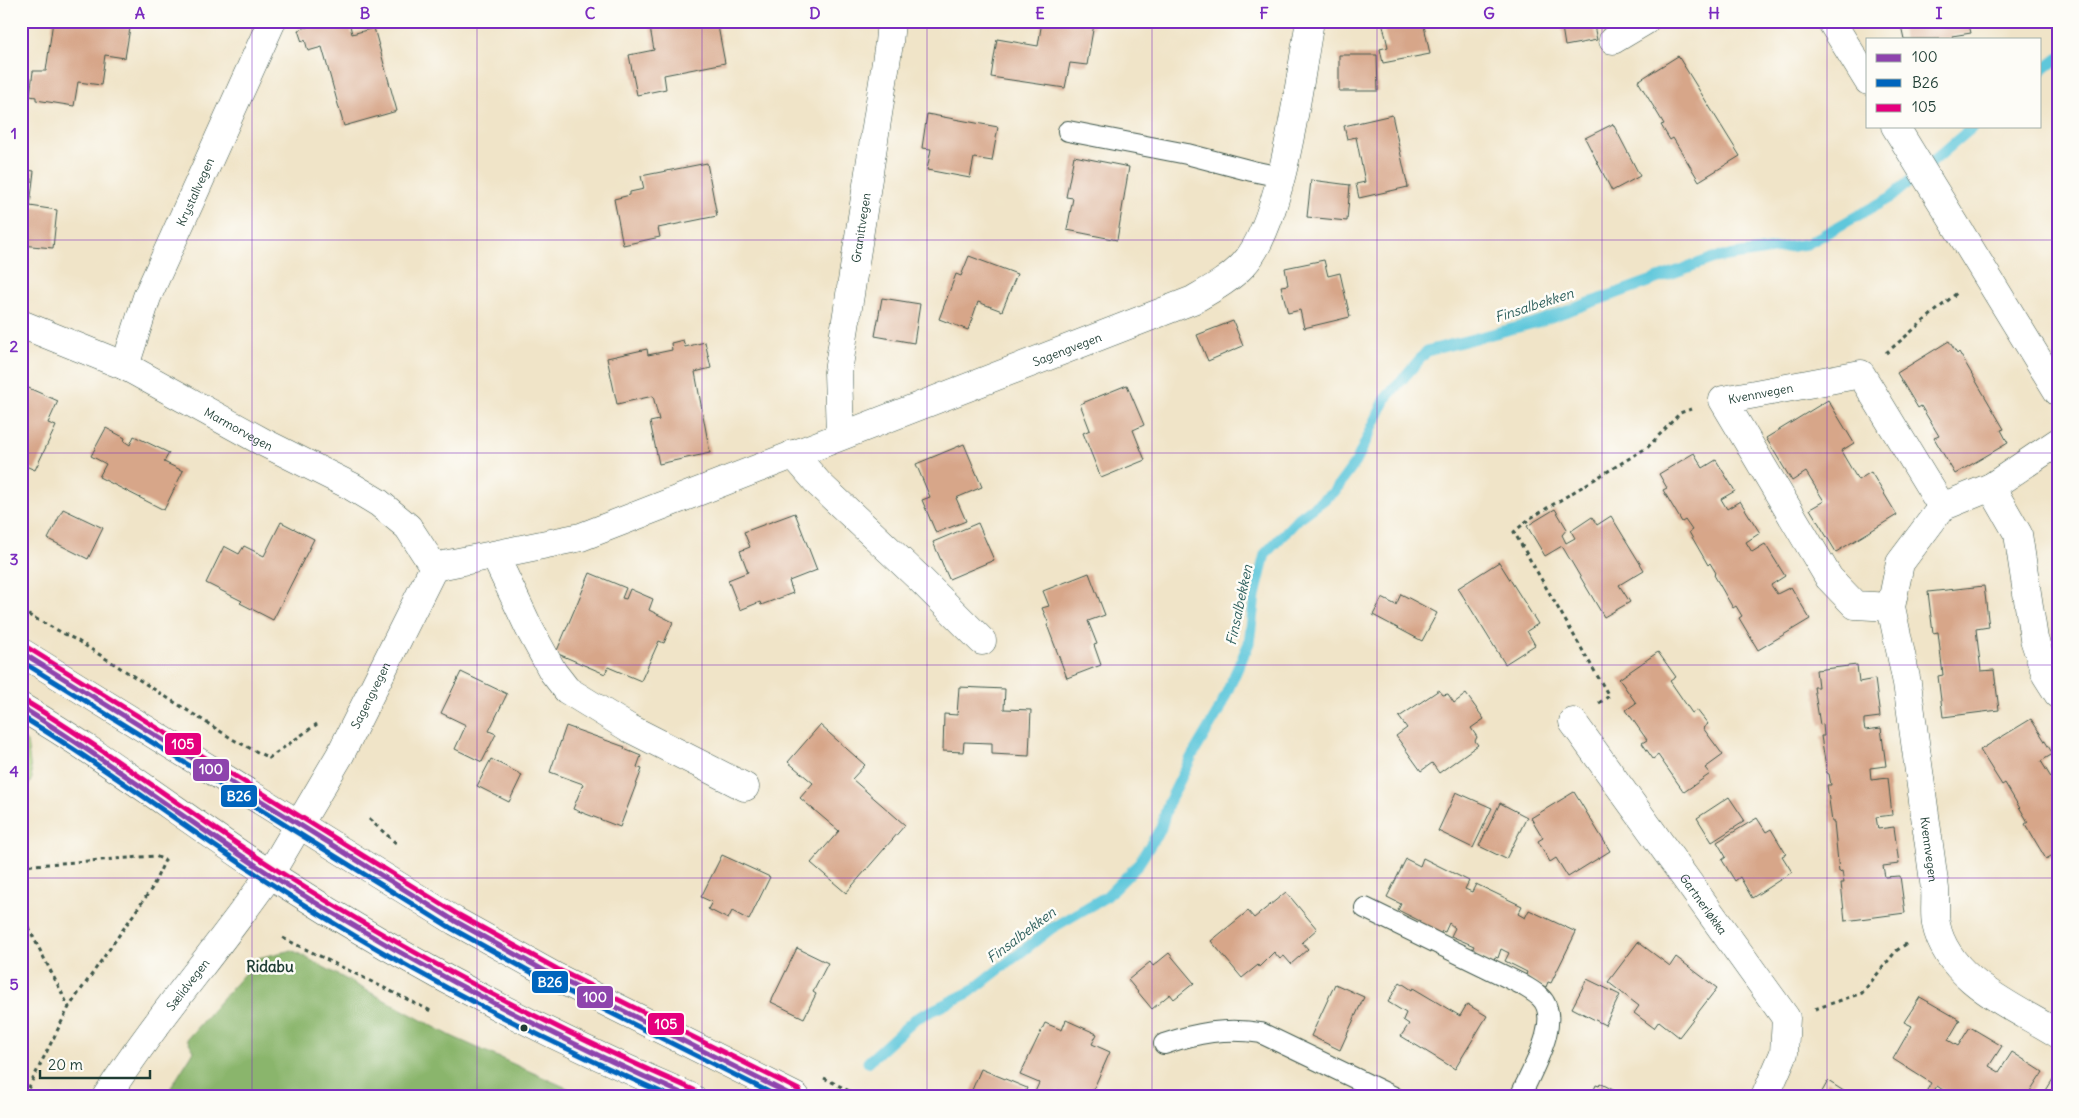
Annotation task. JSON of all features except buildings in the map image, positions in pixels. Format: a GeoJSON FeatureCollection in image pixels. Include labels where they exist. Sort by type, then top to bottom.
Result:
{"type":"FeatureCollection","features":[{"type":"Feature","properties":{"kind":"main road","name":"Krystallvegen"},"geometry":{"type":"LineString","coordinates":[[125,366],[147,297],[272,21]]}},
{"type":"Feature","properties":{"kind":"main road","name":"Granittvegen"},"geometry":{"type":"LineString","coordinates":[[840,435],[838,372],[891,21]]}},
{"type":"Feature","properties":{"kind":"main road","name":"Sagengvegen"},"geometry":{"type":"LineString","coordinates":[[270,874],[340,755],[434,567],[581,537],[840,435],[1193,300],[1219,284],[1244,264],[1258,240],[1272,208],[1281,177],[1310,21]]}},
{"type":"Feature","properties":{"kind":"main road"},"geometry":{"type":"LineString","coordinates":[[1613,40],[1645,21]]}},
{"type":"Feature","properties":{"kind":"main road"},"geometry":{"type":"LineString","coordinates":[[1831,21],[1866,78]]}},
{"type":"Feature","properties":{"kind":"main road"},"geometry":{"type":"LineString","coordinates":[[1902,137],[2058,392]]}},
{"type":"Feature","properties":{"kind":"main road","name":"Marmorvegen"},"geometry":{"type":"LineString","coordinates":[[21,324],[125,366],[379,503],[408,528],[434,567]]}},
{"type":"Feature","properties":{"kind":"main road"},"geometry":{"type":"LineString","coordinates":[[1861,374],[1942,507],[1992,487],[2058,442]]}},
{"type":"Feature","properties":{"kind":"main road","name":"Kvennvegen"},"geometry":{"type":"LineString","coordinates":[[1861,374],[1723,400],[1829,578],[1855,605],[1891,607]]}},
{"type":"Feature","properties":{"kind":"main road"},"geometry":{"type":"LineString","coordinates":[[792,454],[818,484],[919,578],[982,641]]}},
{"type":"Feature","properties":{"kind":"main road"},"geometry":{"type":"LineString","coordinates":[[1992,487],[2018,534],[2034,640],[2046,675],[2058,694]]}},
{"type":"Feature","properties":{"kind":"main road","name":"Kvennvegen"},"geometry":{"type":"LineString","coordinates":[[1942,507],[1900,562],[1891,607],[1907,683],[1936,889],[1936,923],[1946,951],[1968,978],[2058,1034]]}},
{"type":"Feature","properties":{"kind":"main road"},"geometry":{"type":"LineString","coordinates":[[495,556],[529,628],[553,672],[567,690],[629,728],[745,787]]}},
{"type":"Feature","properties":{"kind":"main road"},"geometry":{"type":"LineString","coordinates":[[21,652],[447,916],[554,976],[796,1097]]}},
{"type":"Feature","properties":{"kind":"main road"},"geometry":{"type":"LineString","coordinates":[[21,707],[270,874],[352,926],[446,979],[615,1065],[691,1097]]}},
{"type":"Feature","properties":{"kind":"main road","name":"Gartnerløkka"},"geometry":{"type":"LineString","coordinates":[[1573,722],[1786,1018]]}},
{"type":"Feature","properties":{"kind":"main road","name":"Sælidvegen"},"geometry":{"type":"LineString","coordinates":[[106,1097],[182,988],[243,913],[270,874]]}},
{"type":"Feature","properties":{"kind":"main road"},"geometry":{"type":"LineString","coordinates":[[1765,1097],[1784,1053],[1786,1018]]}},
{"type":"Feature","properties":{"kind":"lane"},"geometry":{"type":"LineString","coordinates":[[1068,130],[1187,154],[1252,172],[1281,177]]}},
{"type":"Feature","properties":{"kind":"lane"},"geometry":{"type":"LineString","coordinates":[[1365,908],[1521,984],[1541,997],[1549,1013],[1546,1040],[1520,1097]]}},
{"type":"Feature","properties":{"kind":"lane"},"geometry":{"type":"LineString","coordinates":[[1164,1044],[1206,1032],[1243,1030],[1261,1033],[1394,1097]]}},
{"type":"Feature","properties":{"kind":"path"},"geometry":{"type":"LineString","coordinates":[[1861,374],[1983,270]]}},
{"type":"Feature","properties":{"kind":"path"},"geometry":{"type":"LineString","coordinates":[[1573,722],[1609,696],[1514,532],[1529,519],[1648,446],[1680,412],[1723,400]]}},
{"type":"Feature","properties":{"kind":"path"},"geometry":{"type":"LineString","coordinates":[[21,611],[78,641],[234,740],[269,758]]}},
{"type":"Feature","properties":{"kind":"path"},"geometry":{"type":"LineString","coordinates":[[21,866],[155,856],[165,860],[152,888],[69,1007],[24,1097]]}},
{"type":"Feature","properties":{"kind":"path"},"geometry":{"type":"LineString","coordinates":[[21,913],[69,1007]]}},
{"type":"Feature","properties":{"kind":"path"},"geometry":{"type":"LineString","coordinates":[[1786,1018],[1862,993],[1896,951],[1936,923]]}},
{"type":"Feature","properties":{"kind":"green space"},"geometry":{"type":"Polygon","coordinates":[[[21,736],[27,742],[32,778],[21,802],[21,736]]]}},
{"type":"Feature","properties":{"kind":"green space"},"geometry":{"type":"Polygon","coordinates":[[[292,950],[451,1036],[587,1097],[165,1097],[194,1051],[187,1039],[258,958],[292,950]]]}},
{"type":"Feature","properties":{"kind":"waterway","name":"Finsalbekken"},"geometry":{"type":"LineString","coordinates":[[2042,70],[2058,58]]}},
{"type":"Feature","properties":{"kind":"waterway","name":"Finsalbekken"},"geometry":{"type":"LineString","coordinates":[[868,1062],[915,1019],[970,992],[1052,928],[1107,896],[1137,866],[1161,828],[1168,804],[1192,756],[1218,712],[1249,643],[1255,596],[1265,554],[1299,518],[1334,492],[1356,462],[1386,398],[1427,351],[1534,323],[1714,258],[1807,244],[1891,197],[1972,128]]}},
{"type":"Feature","properties":{"kind":"transit line","name":"105"},"geometry":{"type":"LineString","coordinates":[[25,646],[459,915],[557,969],[799,1090]]}},
{"type":"Feature","properties":{"kind":"transit line","name":"100"},"geometry":{"type":"LineString","coordinates":[[21,652],[455,921],[554,976],[795,1097]]}},
{"type":"Feature","properties":{"kind":"transit line","name":"B26"},"geometry":{"type":"LineString","coordinates":[[21,661],[451,928],[551,983],[779,1097]]}},
{"type":"Feature","properties":{"kind":"transit line","name":"105"},"geometry":{"type":"LineString","coordinates":[[25,701],[89,742],[277,870],[378,931],[533,1015],[694,1090]]}},
{"type":"Feature","properties":{"kind":"transit line","name":"100"},"geometry":{"type":"LineString","coordinates":[[21,707],[85,748],[274,877],[375,938],[530,1022],[690,1097]]}},
{"type":"Feature","properties":{"kind":"transit line","name":"B26"},"geometry":{"type":"LineString","coordinates":[[21,716],[84,756],[267,881],[364,941],[516,1024],[672,1097]]}},
{"type":"Feature","properties":{"kind":"district","name":"Ridabu"},"geometry":{"type":"Point","coordinates":[270,966]}}]}
